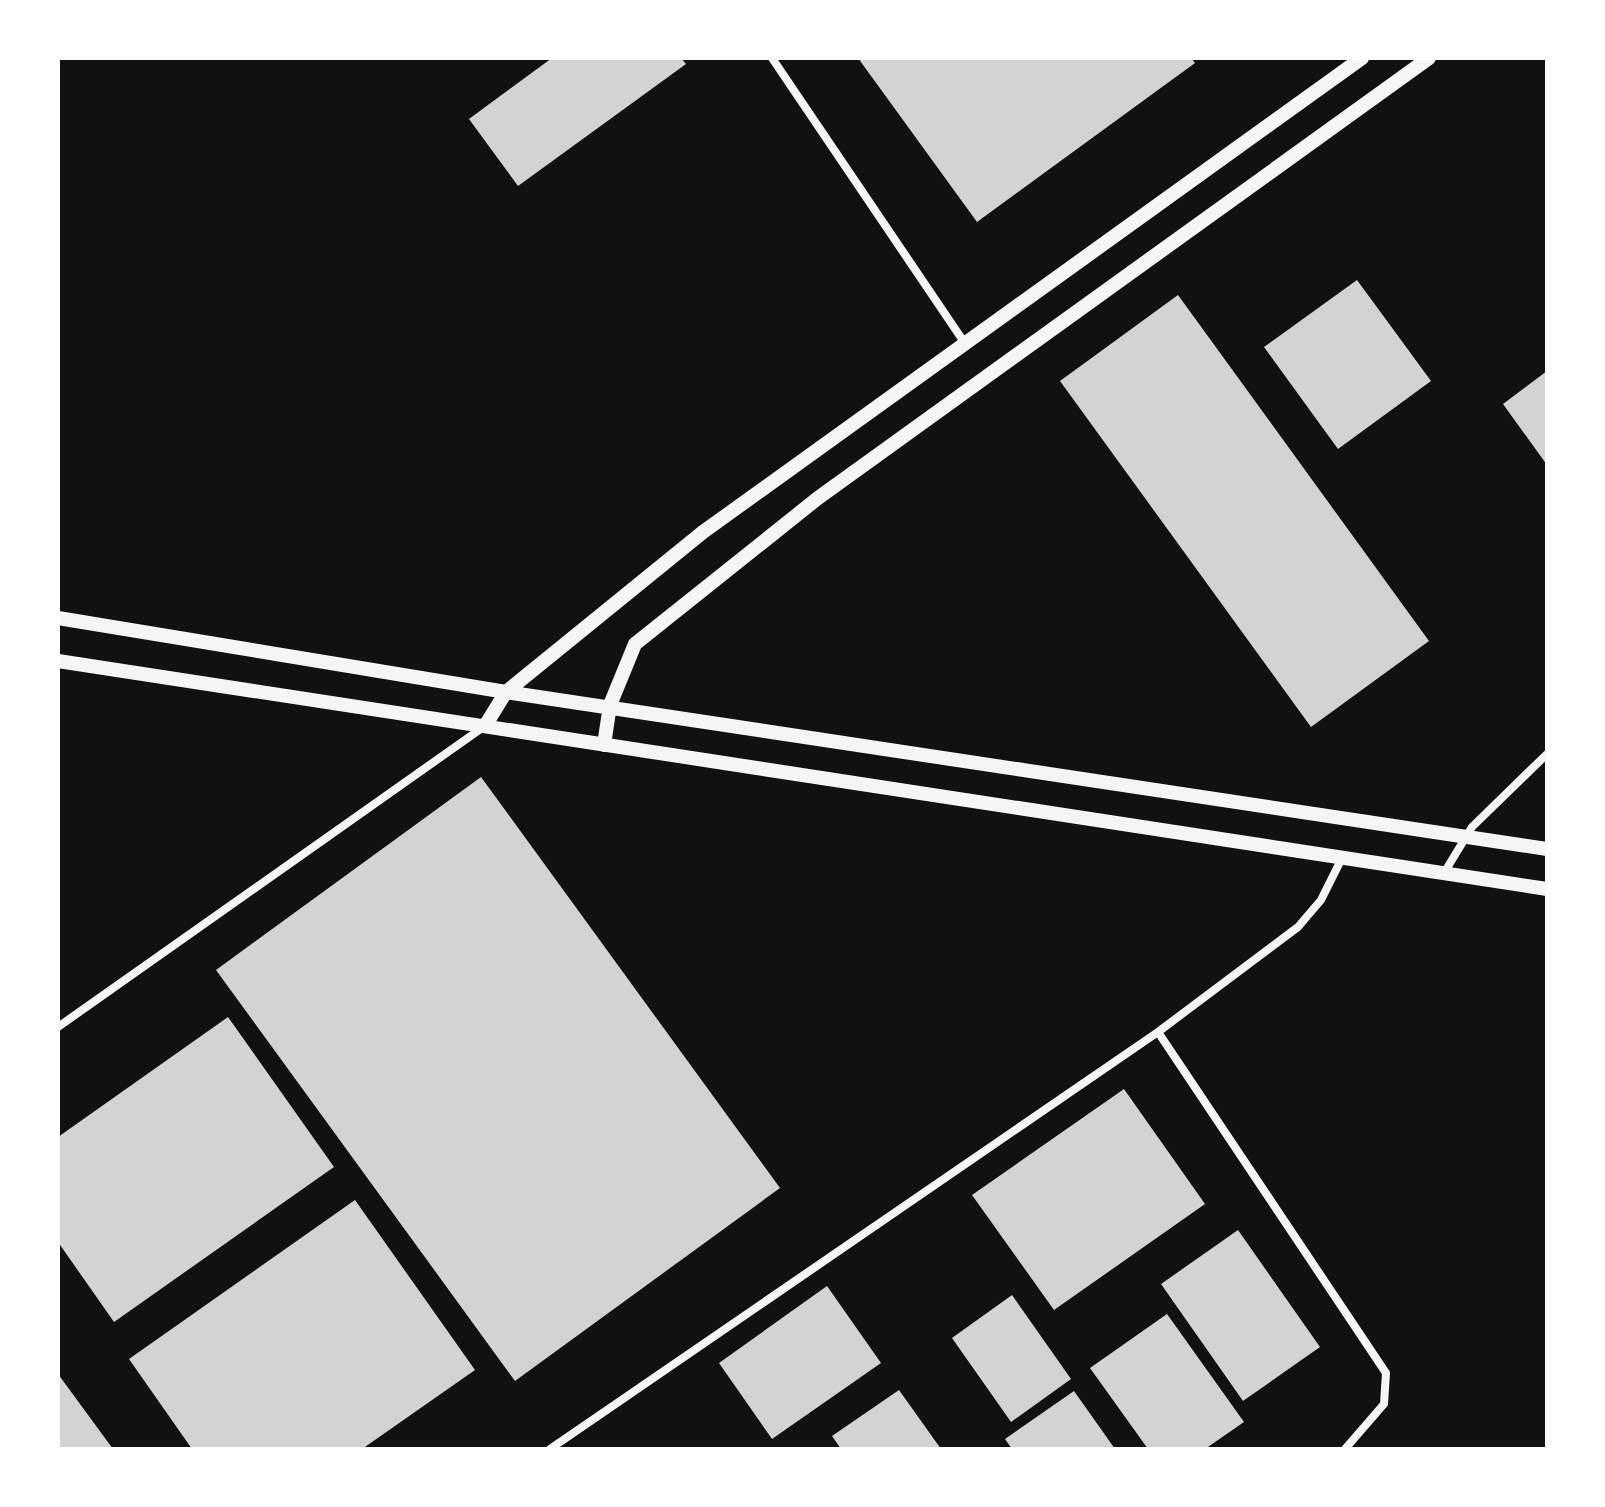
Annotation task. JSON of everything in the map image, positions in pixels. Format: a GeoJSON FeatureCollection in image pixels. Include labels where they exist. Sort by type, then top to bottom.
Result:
{"type":"FeatureCollection","features":[{"type":"Feature","properties":{"kind":"street"},"geometry":{"type":"LineString","coordinates":[[772,58],[964,342]]}},
{"type":"Feature","properties":{"kind":"street"},"geometry":{"type":"LineString","coordinates":[[58,1027],[485,726],[506,692],[703,532],[1362,58]]}},
{"type":"Feature","properties":{"kind":"street"},"geometry":{"type":"LineString","coordinates":[[604,745],[610,705],[635,644],[806,508],[1429,58]]}},
{"type":"Feature","properties":{"kind":"street"},"geometry":{"type":"LineString","coordinates":[[58,618],[506,692],[610,705],[1547,849]]}},
{"type":"Feature","properties":{"kind":"street"},"geometry":{"type":"LineString","coordinates":[[58,661],[1547,889]]}},
{"type":"Feature","properties":{"kind":"street"},"geometry":{"type":"LineString","coordinates":[[1444,874],[1465,836],[1547,754]]}},
{"type":"Feature","properties":{"kind":"street"},"geometry":{"type":"LineString","coordinates":[[550,1449],[1158,1032],[1298,927],[1321,900],[1342,858]]}},
{"type":"Feature","properties":{"kind":"street"},"geometry":{"type":"LineString","coordinates":[[1158,1032],[1386,1373],[1384,1404],[1345,1449]]}},
{"type":"Feature","properties":{"kind":"building"},"geometry":{"type":"Polygon","coordinates":[[[552,58],[681,58],[686,64],[518,186],[469,119],[552,58]]]}},
{"type":"Feature","properties":{"kind":"building"},"geometry":{"type":"Polygon","coordinates":[[[858,58],[1191,58],[1195,63],[977,222],[858,58]]]}},
{"type":"Feature","properties":{"kind":"building"},"geometry":{"type":"Polygon","coordinates":[[[1357,280],[1431,381],[1338,449],[1264,347],[1357,280]]]}},
{"type":"Feature","properties":{"kind":"building"},"geometry":{"type":"Polygon","coordinates":[[[1178,295],[1429,641],[1311,727],[1060,381],[1178,295]]]}},
{"type":"Feature","properties":{"kind":"building"},"geometry":{"type":"Polygon","coordinates":[[[1547,371],[1547,465],[1503,404],[1547,371]]]}},
{"type":"Feature","properties":{"kind":"building"},"geometry":{"type":"Polygon","coordinates":[[[481,777],[780,1188],[515,1381],[216,970],[481,777]]]}},
{"type":"Feature","properties":{"kind":"building"},"geometry":{"type":"Polygon","coordinates":[[[228,1017],[334,1167],[114,1322],[58,1242],[58,1137],[228,1017]]]}},
{"type":"Feature","properties":{"kind":"building"},"geometry":{"type":"Polygon","coordinates":[[[1124,1089],[1205,1204],[1054,1310],[972,1195],[1124,1089]]]}},
{"type":"Feature","properties":{"kind":"building"},"geometry":{"type":"Polygon","coordinates":[[[355,1200],[475,1370],[362,1449],[192,1449],[129,1359],[355,1200]]]}},
{"type":"Feature","properties":{"kind":"building"},"geometry":{"type":"Polygon","coordinates":[[[1238,1230],[1320,1347],[1243,1401],[1161,1284],[1238,1230]]]}},
{"type":"Feature","properties":{"kind":"building"},"geometry":{"type":"Polygon","coordinates":[[[827,1286],[881,1363],[772,1439],[719,1363],[827,1286]]]}},
{"type":"Feature","properties":{"kind":"building"},"geometry":{"type":"Polygon","coordinates":[[[1012,1295],[1071,1379],[1011,1422],[952,1338],[1012,1295]]]}},
{"type":"Feature","properties":{"kind":"building"},"geometry":{"type":"Polygon","coordinates":[[[1167,1314],[1244,1422],[1205,1449],[1148,1449],[1090,1368],[1167,1314]]]}},
{"type":"Feature","properties":{"kind":"building"},"geometry":{"type":"Polygon","coordinates":[[[58,1374],[113,1449],[58,1449],[58,1374]]]}},
{"type":"Feature","properties":{"kind":"building"},"geometry":{"type":"Polygon","coordinates":[[[899,1390],[941,1449],[841,1449],[832,1436],[899,1390]]]}},
{"type":"Feature","properties":{"kind":"building"},"geometry":{"type":"Polygon","coordinates":[[[1074,1391],[1115,1449],[1012,1449],[1005,1439],[1074,1391]]]}}]}
